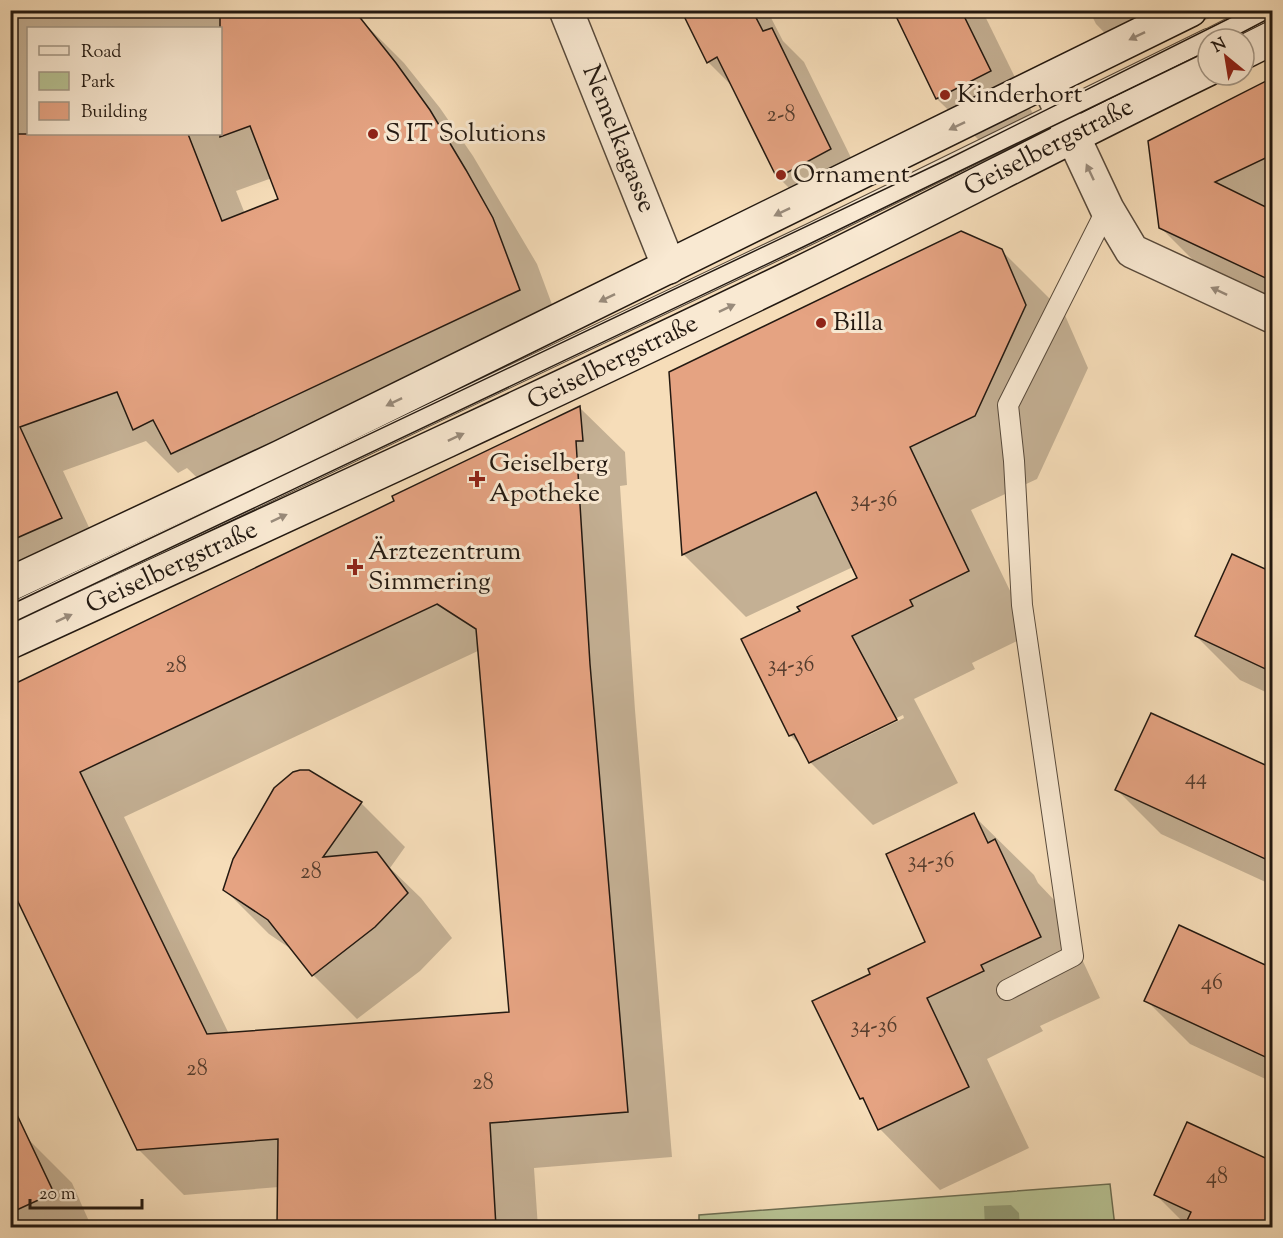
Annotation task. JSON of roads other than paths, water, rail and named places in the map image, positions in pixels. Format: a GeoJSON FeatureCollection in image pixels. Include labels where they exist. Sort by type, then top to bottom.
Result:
{"type":"FeatureCollection","features":[{"type":"Feature","properties":{"kind":"main road","name":"Nemelkagasse"},"geometry":{"type":"LineString","coordinates":[[566,10],[669,267]]}},
{"type":"Feature","properties":{"kind":"main road"},"geometry":{"type":"LineString","coordinates":[[10,584],[281,457],[1190,10]]}},
{"type":"Feature","properties":{"kind":"main road"},"geometry":{"type":"LineString","coordinates":[[1256,46],[1272,38]]}},
{"type":"Feature","properties":{"kind":"main road","name":"Geiselbergstraße"},"geometry":{"type":"LineString","coordinates":[[10,642],[562,388],[793,277],[1067,124],[1196,74]]}},
{"type":"Feature","properties":{"kind":"main road"},"geometry":{"type":"LineString","coordinates":[[1047,81],[1107,209],[1132,251],[1272,316]]}},
{"type":"Feature","properties":{"kind":"lane"},"geometry":{"type":"LineString","coordinates":[[1232,27],[1266,10]]}},
{"type":"Feature","properties":{"kind":"lane"},"geometry":{"type":"LineString","coordinates":[[10,614],[526,370],[1067,124],[1196,46]]}},
{"type":"Feature","properties":{"kind":"lane"},"geometry":{"type":"LineString","coordinates":[[1007,990],[1073,956],[1022,605],[1014,461],[1008,405],[1107,209]]}},
{"type":"Feature","properties":{"kind":"tram line"},"geometry":{"type":"LineString","coordinates":[[10,605],[946,160],[1246,10]]}},
{"type":"Feature","properties":{"kind":"tram line"},"geometry":{"type":"LineString","coordinates":[[1253,27],[1272,17]]}},
{"type":"Feature","properties":{"kind":"tram line"},"geometry":{"type":"LineString","coordinates":[[10,624],[803,247],[1196,57]]}},
{"type":"Feature","properties":{"kind":"place","name":"Kinderhort"},"geometry":{"type":"Point","coordinates":[945,95]}},
{"type":"Feature","properties":{"kind":"place","name":"S IT Solutions"},"geometry":{"type":"Point","coordinates":[373,134]}},
{"type":"Feature","properties":{"kind":"place","name":"Ornament"},"geometry":{"type":"Point","coordinates":[781,175]}},
{"type":"Feature","properties":{"kind":"place","name":"Billa"},"geometry":{"type":"Point","coordinates":[821,323]}},
{"type":"Feature","properties":{"kind":"place","name":"Geiselberg Apotheke"},"geometry":{"type":"Point","coordinates":[477,479]}},
{"type":"Feature","properties":{"kind":"place","name":"Ärztezentrum Simmering"},"geometry":{"type":"Point","coordinates":[355,567]}}]}
